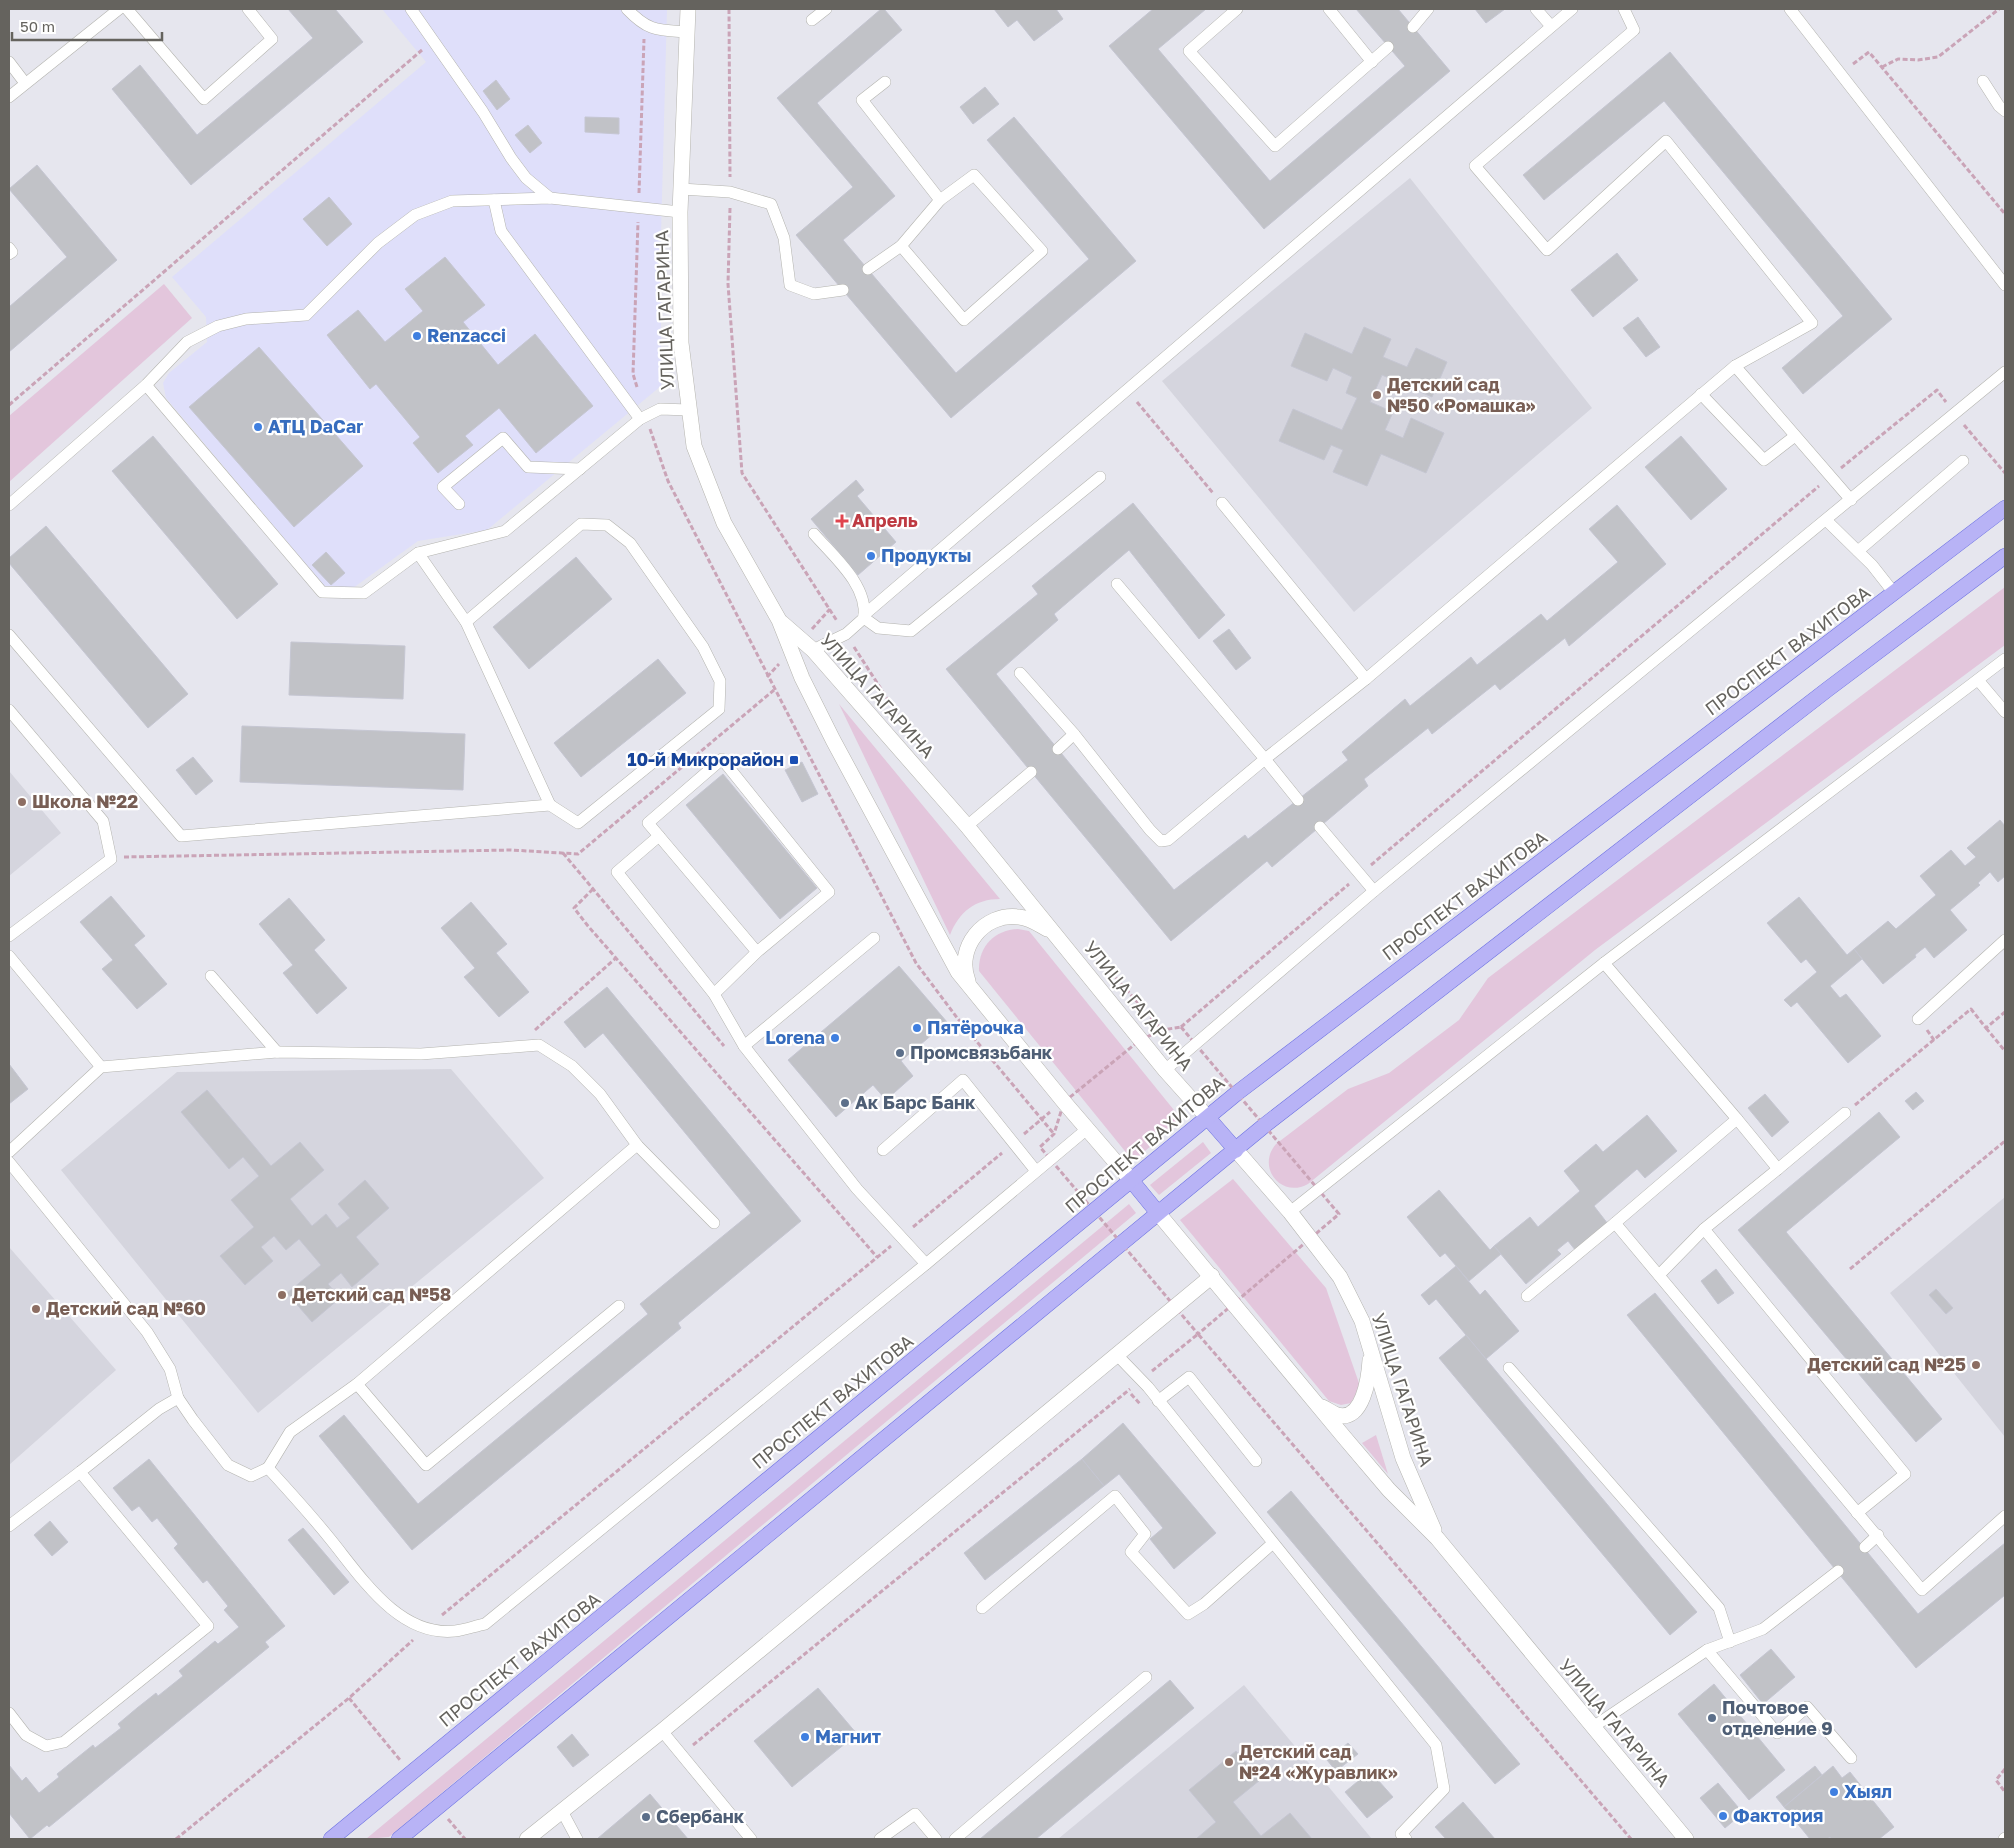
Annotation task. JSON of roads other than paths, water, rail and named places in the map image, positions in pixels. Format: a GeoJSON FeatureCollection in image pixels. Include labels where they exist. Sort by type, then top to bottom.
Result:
{"type":"FeatureCollection","features":[{"type":"Feature","properties":{"kind":"main road","name":"ПРОСПЕКТ ВАХИТОВА"},"geometry":{"type":"LineString","coordinates":[[331,1839],[1237,1093],[2005,508]]}},
{"type":"Feature","properties":{"kind":"main road"},"geometry":{"type":"LineString","coordinates":[[399,1839],[1236,1150],[1813,701],[2005,556]]}},
{"type":"Feature","properties":{"kind":"main road","name":"УЛИЦА ГАГАРИНА"},"geometry":{"type":"LineString","coordinates":[[1208,1118],[1236,1150]]}},
{"type":"Feature","properties":{"kind":"main road","name":"УЛИЦА ГАГАРИНА"},"geometry":{"type":"LineString","coordinates":[[1131,1180],[1158,1213]]}},
{"type":"Feature","properties":{"kind":"street","name":"УЛИЦА ГАГАРИНА"},"geometry":{"type":"LineString","coordinates":[[688,9],[680,212],[681,343],[694,446],[724,523],[779,620],[802,678],[833,740],[958,972],[1064,1102],[1131,1180]]}},
{"type":"Feature","properties":{"kind":"street","name":"УЛИЦА ГАГАРИНА"},"geometry":{"type":"LineString","coordinates":[[779,620],[813,650],[967,826],[1164,1070],[1208,1118]]}},
{"type":"Feature","properties":{"kind":"street"},"geometry":{"type":"LineString","coordinates":[[979,999],[967,978],[965,960],[970,942],[982,928],[999,918],[1018,916],[1036,922],[1056,934]]}},
{"type":"Feature","properties":{"kind":"street","name":"УЛИЦА ГАГАРИНА"},"geometry":{"type":"LineString","coordinates":[[1236,1150],[1290,1212],[1340,1277],[1362,1321],[1403,1458],[1437,1538]]}},
{"type":"Feature","properties":{"kind":"street","name":"УЛИЦА ГАГАРИНА"},"geometry":{"type":"LineString","coordinates":[[1158,1213],[1390,1490],[1437,1538],[1686,1839]]}},
{"type":"Feature","properties":{"kind":"street"},"geometry":{"type":"LineString","coordinates":[[527,1839],[662,1731],[1118,1356],[1212,1276]]}},
{"type":"Feature","properties":{"kind":"street"},"geometry":{"type":"LineString","coordinates":[[1315,1402],[1336,1415],[1343,1416],[1352,1413],[1366,1391],[1371,1350]]}},
{"type":"Feature","properties":{"kind":"lane"},"geometry":{"type":"LineString","coordinates":[[9,97],[119,9]]}},
{"type":"Feature","properties":{"kind":"lane"},"geometry":{"type":"LineString","coordinates":[[127,9],[204,99],[272,39],[248,9]]}},
{"type":"Feature","properties":{"kind":"lane"},"geometry":{"type":"LineString","coordinates":[[412,9],[483,112],[510,158],[526,178],[550,198]]}},
{"type":"Feature","properties":{"kind":"lane"},"geometry":{"type":"LineString","coordinates":[[627,9],[639,21],[655,30],[688,32]]}},
{"type":"Feature","properties":{"kind":"lane"},"geometry":{"type":"LineString","coordinates":[[812,20],[826,9]]}},
{"type":"Feature","properties":{"kind":"lane"},"geometry":{"type":"LineString","coordinates":[[1237,9],[1189,51],[1275,146],[1388,47]]}},
{"type":"Feature","properties":{"kind":"lane"},"geometry":{"type":"LineString","coordinates":[[1329,9],[1372,62]]}},
{"type":"Feature","properties":{"kind":"lane"},"geometry":{"type":"LineString","coordinates":[[1413,27],[1428,9]]}},
{"type":"Feature","properties":{"kind":"lane"},"geometry":{"type":"LineString","coordinates":[[1536,9],[1551,26]]}},
{"type":"Feature","properties":{"kind":"lane"},"geometry":{"type":"LineString","coordinates":[[813,650],[846,634],[1127,390],[1572,9]]}},
{"type":"Feature","properties":{"kind":"lane"},"geometry":{"type":"LineString","coordinates":[[1020,673],[1074,734],[1150,830],[1161,841],[1168,840],[1265,759],[1366,679],[1735,366],[1812,323],[1666,141],[1547,250],[1475,166],[1634,30],[1624,9]]}},
{"type":"Feature","properties":{"kind":"lane"},"geometry":{"type":"LineString","coordinates":[[1790,9],[2005,285]]}},
{"type":"Feature","properties":{"kind":"lane"},"geometry":{"type":"LineString","coordinates":[[9,62],[25,83]]}},
{"type":"Feature","properties":{"kind":"lane"},"geometry":{"type":"LineString","coordinates":[[1983,81],[1999,106],[2005,111]]}},
{"type":"Feature","properties":{"kind":"lane"},"geometry":{"type":"LineString","coordinates":[[885,82],[862,100],[940,200]]}},
{"type":"Feature","properties":{"kind":"lane"},"geometry":{"type":"LineString","coordinates":[[868,270],[901,246],[940,200],[974,175],[1042,251],[964,320],[901,246]]}},
{"type":"Feature","properties":{"kind":"lane"},"geometry":{"type":"LineString","coordinates":[[681,189],[730,192],[771,204],[784,238],[790,285],[814,294],[843,290]]}},
{"type":"Feature","properties":{"kind":"lane"},"geometry":{"type":"LineString","coordinates":[[9,505],[146,385],[188,342],[218,326],[246,319],[306,315],[378,243],[416,215],[452,201],[550,198],[680,212]]}},
{"type":"Feature","properties":{"kind":"lane"},"geometry":{"type":"LineString","coordinates":[[494,200],[500,231],[632,406],[640,420]]}},
{"type":"Feature","properties":{"kind":"lane"},"geometry":{"type":"LineString","coordinates":[[9,248],[12,252],[9,254]]}},
{"type":"Feature","properties":{"kind":"lane"},"geometry":{"type":"LineString","coordinates":[[1735,366],[1851,500]]}},
{"type":"Feature","properties":{"kind":"lane"},"geometry":{"type":"LineString","coordinates":[[1164,1070],[1374,892],[2005,372]]}},
{"type":"Feature","properties":{"kind":"lane"},"geometry":{"type":"LineString","coordinates":[[146,385],[322,592],[364,593],[418,553],[505,531],[640,420],[660,409],[689,410]]}},
{"type":"Feature","properties":{"kind":"lane"},"geometry":{"type":"LineString","coordinates":[[1701,394],[1764,460],[1795,436]]}},
{"type":"Feature","properties":{"kind":"lane"},"geometry":{"type":"LineString","coordinates":[[459,504],[443,487],[502,438],[528,467],[580,469]]}},
{"type":"Feature","properties":{"kind":"lane"},"geometry":{"type":"LineString","coordinates":[[1858,551],[1963,461]]}},
{"type":"Feature","properties":{"kind":"lane"},"geometry":{"type":"LineString","coordinates":[[864,617],[878,628],[911,631],[1100,477]]}},
{"type":"Feature","properties":{"kind":"lane"},"geometry":{"type":"LineString","coordinates":[[1222,503],[1366,679]]}},
{"type":"Feature","properties":{"kind":"lane"},"geometry":{"type":"LineString","coordinates":[[1826,520],[1858,551],[1894,593]]}},
{"type":"Feature","properties":{"kind":"lane"},"geometry":{"type":"LineString","coordinates":[[418,553],[466,622],[550,805],[578,823],[719,709],[720,681],[703,647],[630,543],[607,525],[581,524],[466,622]]}},
{"type":"Feature","properties":{"kind":"lane"},"geometry":{"type":"LineString","coordinates":[[814,534],[856,583],[865,605],[864,617]]}},
{"type":"Feature","properties":{"kind":"lane"},"geometry":{"type":"LineString","coordinates":[[1117,584],[1298,800]]}},
{"type":"Feature","properties":{"kind":"lane"},"geometry":{"type":"LineString","coordinates":[[9,634],[181,836],[550,805]]}},
{"type":"Feature","properties":{"kind":"lane"},"geometry":{"type":"LineString","coordinates":[[1290,1212],[1604,962],[2005,658]]}},
{"type":"Feature","properties":{"kind":"lane"},"geometry":{"type":"LineString","coordinates":[[1978,680],[2005,712]]}},
{"type":"Feature","properties":{"kind":"lane"},"geometry":{"type":"LineString","coordinates":[[9,710],[103,822],[111,859],[9,936]]}},
{"type":"Feature","properties":{"kind":"lane"},"geometry":{"type":"LineString","coordinates":[[1058,749],[1074,734]]}},
{"type":"Feature","properties":{"kind":"lane"},"geometry":{"type":"LineString","coordinates":[[714,994],[758,952],[829,892],[722,759],[648,823],[758,952]]}},
{"type":"Feature","properties":{"kind":"lane"},"geometry":{"type":"LineString","coordinates":[[967,826],[1031,772]]}},
{"type":"Feature","properties":{"kind":"lane"},"geometry":{"type":"LineString","coordinates":[[1320,827],[1374,892]]}},
{"type":"Feature","properties":{"kind":"lane"},"geometry":{"type":"LineString","coordinates":[[659,836],[617,872],[714,994],[744,1046],[857,1189],[926,1264]]}},
{"type":"Feature","properties":{"kind":"lane"},"geometry":{"type":"LineString","coordinates":[[744,1046],[874,938]]}},
{"type":"Feature","properties":{"kind":"lane"},"geometry":{"type":"LineString","coordinates":[[1918,1019],[2005,940]]}},
{"type":"Feature","properties":{"kind":"lane"},"geometry":{"type":"LineString","coordinates":[[9,956],[101,1067]]}},
{"type":"Feature","properties":{"kind":"lane"},"geometry":{"type":"LineString","coordinates":[[1604,962],[1778,1169]]}},
{"type":"Feature","properties":{"kind":"lane"},"geometry":{"type":"LineString","coordinates":[[210,976],[277,1052]]}},
{"type":"Feature","properties":{"kind":"lane"},"geometry":{"type":"LineString","coordinates":[[9,1152],[101,1067],[277,1052],[421,1054],[538,1045],[572,1066],[600,1094],[637,1145],[714,1223]]}},
{"type":"Feature","properties":{"kind":"lane"},"geometry":{"type":"LineString","coordinates":[[883,1150],[963,1080],[1036,1171]]}},
{"type":"Feature","properties":{"kind":"lane"},"geometry":{"type":"LineString","coordinates":[[1659,1275],[1704,1229],[1845,1113]]}},
{"type":"Feature","properties":{"kind":"lane"},"geometry":{"type":"LineString","coordinates":[[1526,1296],[1737,1119]]}},
{"type":"Feature","properties":{"kind":"lane"},"geometry":{"type":"LineString","coordinates":[[268,1468],[320,1526],[376,1595],[402,1617],[426,1628],[454,1632],[485,1624],[926,1264],[1087,1129]]}},
{"type":"Feature","properties":{"kind":"lane"},"geometry":{"type":"LineString","coordinates":[[9,1162],[147,1332],[170,1369],[178,1398],[228,1465],[251,1476],[268,1468],[290,1432],[356,1384],[637,1145]]}},
{"type":"Feature","properties":{"kind":"lane"},"geometry":{"type":"LineString","coordinates":[[1615,1223],[1922,1590],[2005,1516]]}},
{"type":"Feature","properties":{"kind":"lane"},"geometry":{"type":"LineString","coordinates":[[1704,1229],[1905,1474],[1857,1513]]}},
{"type":"Feature","properties":{"kind":"lane"},"geometry":{"type":"LineString","coordinates":[[356,1384],[426,1465],[619,1306]]}},
{"type":"Feature","properties":{"kind":"lane"},"geometry":{"type":"LineString","coordinates":[[1118,1356],[1141,1380],[1436,1745],[1444,1789],[1401,1834],[1406,1839]]}},
{"type":"Feature","properties":{"kind":"lane"},"geometry":{"type":"LineString","coordinates":[[1509,1368],[1719,1608],[1730,1642]]}},
{"type":"Feature","properties":{"kind":"lane"},"geometry":{"type":"LineString","coordinates":[[1158,1401],[1189,1377],[1256,1460]]}},
{"type":"Feature","properties":{"kind":"lane"},"geometry":{"type":"LineString","coordinates":[[9,1526],[159,1409],[178,1398]]}},
{"type":"Feature","properties":{"kind":"lane"},"geometry":{"type":"LineString","coordinates":[[9,1713],[26,1735],[46,1746],[64,1742],[208,1626],[80,1472]]}},
{"type":"Feature","properties":{"kind":"lane"},"geometry":{"type":"LineString","coordinates":[[982,1608],[1115,1496],[1145,1534],[1131,1552],[1188,1614],[1204,1604],[1272,1544]]}},
{"type":"Feature","properties":{"kind":"lane"},"geometry":{"type":"LineString","coordinates":[[1865,1547],[1878,1536]]}},
{"type":"Feature","properties":{"kind":"lane"},"geometry":{"type":"LineString","coordinates":[[1593,1727],[1707,1650],[1763,1629],[1838,1571]]}},
{"type":"Feature","properties":{"kind":"lane"},"geometry":{"type":"LineString","coordinates":[[1707,1650],[1777,1733],[1807,1707],[1851,1758]]}},
{"type":"Feature","properties":{"kind":"lane"},"geometry":{"type":"LineString","coordinates":[[955,1839],[1146,1677]]}},
{"type":"Feature","properties":{"kind":"lane"},"geometry":{"type":"LineString","coordinates":[[662,1731],[751,1839]]}},
{"type":"Feature","properties":{"kind":"lane"},"geometry":{"type":"LineString","coordinates":[[562,1811],[576,1839]]}},
{"type":"Feature","properties":{"kind":"lane"},"geometry":{"type":"LineString","coordinates":[[880,1839],[915,1814],[936,1839]]}},
{"type":"Feature","properties":{"kind":"place","name":"Renzacci"},"geometry":{"type":"Point","coordinates":[417,336]}},
{"type":"Feature","properties":{"kind":"place","name":"Детский сад №50 «Ромашка»"},"geometry":{"type":"Point","coordinates":[1377,395]}},
{"type":"Feature","properties":{"kind":"place","name":"АТЦ DaСar"},"geometry":{"type":"Point","coordinates":[258,427]}},
{"type":"Feature","properties":{"kind":"place","name":"Апрель"},"geometry":{"type":"Point","coordinates":[842,521]}},
{"type":"Feature","properties":{"kind":"place","name":"Продукты"},"geometry":{"type":"Point","coordinates":[871,556]}},
{"type":"Feature","properties":{"kind":"place","name":"10-й Микрорайон"},"geometry":{"type":"Point","coordinates":[794,760]}},
{"type":"Feature","properties":{"kind":"place","name":"Школа №22"},"geometry":{"type":"Point","coordinates":[22,802]}},
{"type":"Feature","properties":{"kind":"place","name":"Пятёрочка"},"geometry":{"type":"Point","coordinates":[917,1028]}},
{"type":"Feature","properties":{"kind":"place","name":"Lorena"},"geometry":{"type":"Point","coordinates":[835,1038]}},
{"type":"Feature","properties":{"kind":"place","name":"Промсвязьбанк"},"geometry":{"type":"Point","coordinates":[900,1053]}},
{"type":"Feature","properties":{"kind":"place","name":"Ак Барс Банк"},"geometry":{"type":"Point","coordinates":[845,1103]}},
{"type":"Feature","properties":{"kind":"place","name":"Детский сад №58"},"geometry":{"type":"Point","coordinates":[282,1295]}},
{"type":"Feature","properties":{"kind":"place","name":"Детский сад №60"},"geometry":{"type":"Point","coordinates":[36,1309]}},
{"type":"Feature","properties":{"kind":"place","name":"Детский сад №25"},"geometry":{"type":"Point","coordinates":[1976,1365]}},
{"type":"Feature","properties":{"kind":"place","name":"Почтовое отделение 9"},"geometry":{"type":"Point","coordinates":[1712,1718]}},
{"type":"Feature","properties":{"kind":"place","name":"Магнит"},"geometry":{"type":"Point","coordinates":[805,1737]}},
{"type":"Feature","properties":{"kind":"place","name":"Детский сад №24 «Журавлик»"},"geometry":{"type":"Point","coordinates":[1229,1762]}},
{"type":"Feature","properties":{"kind":"place","name":"Хыял"},"geometry":{"type":"Point","coordinates":[1834,1792]}},
{"type":"Feature","properties":{"kind":"place","name":"Фактория"},"geometry":{"type":"Point","coordinates":[1723,1816]}},
{"type":"Feature","properties":{"kind":"place","name":"Сбербанк"},"geometry":{"type":"Point","coordinates":[646,1817]}}]}
